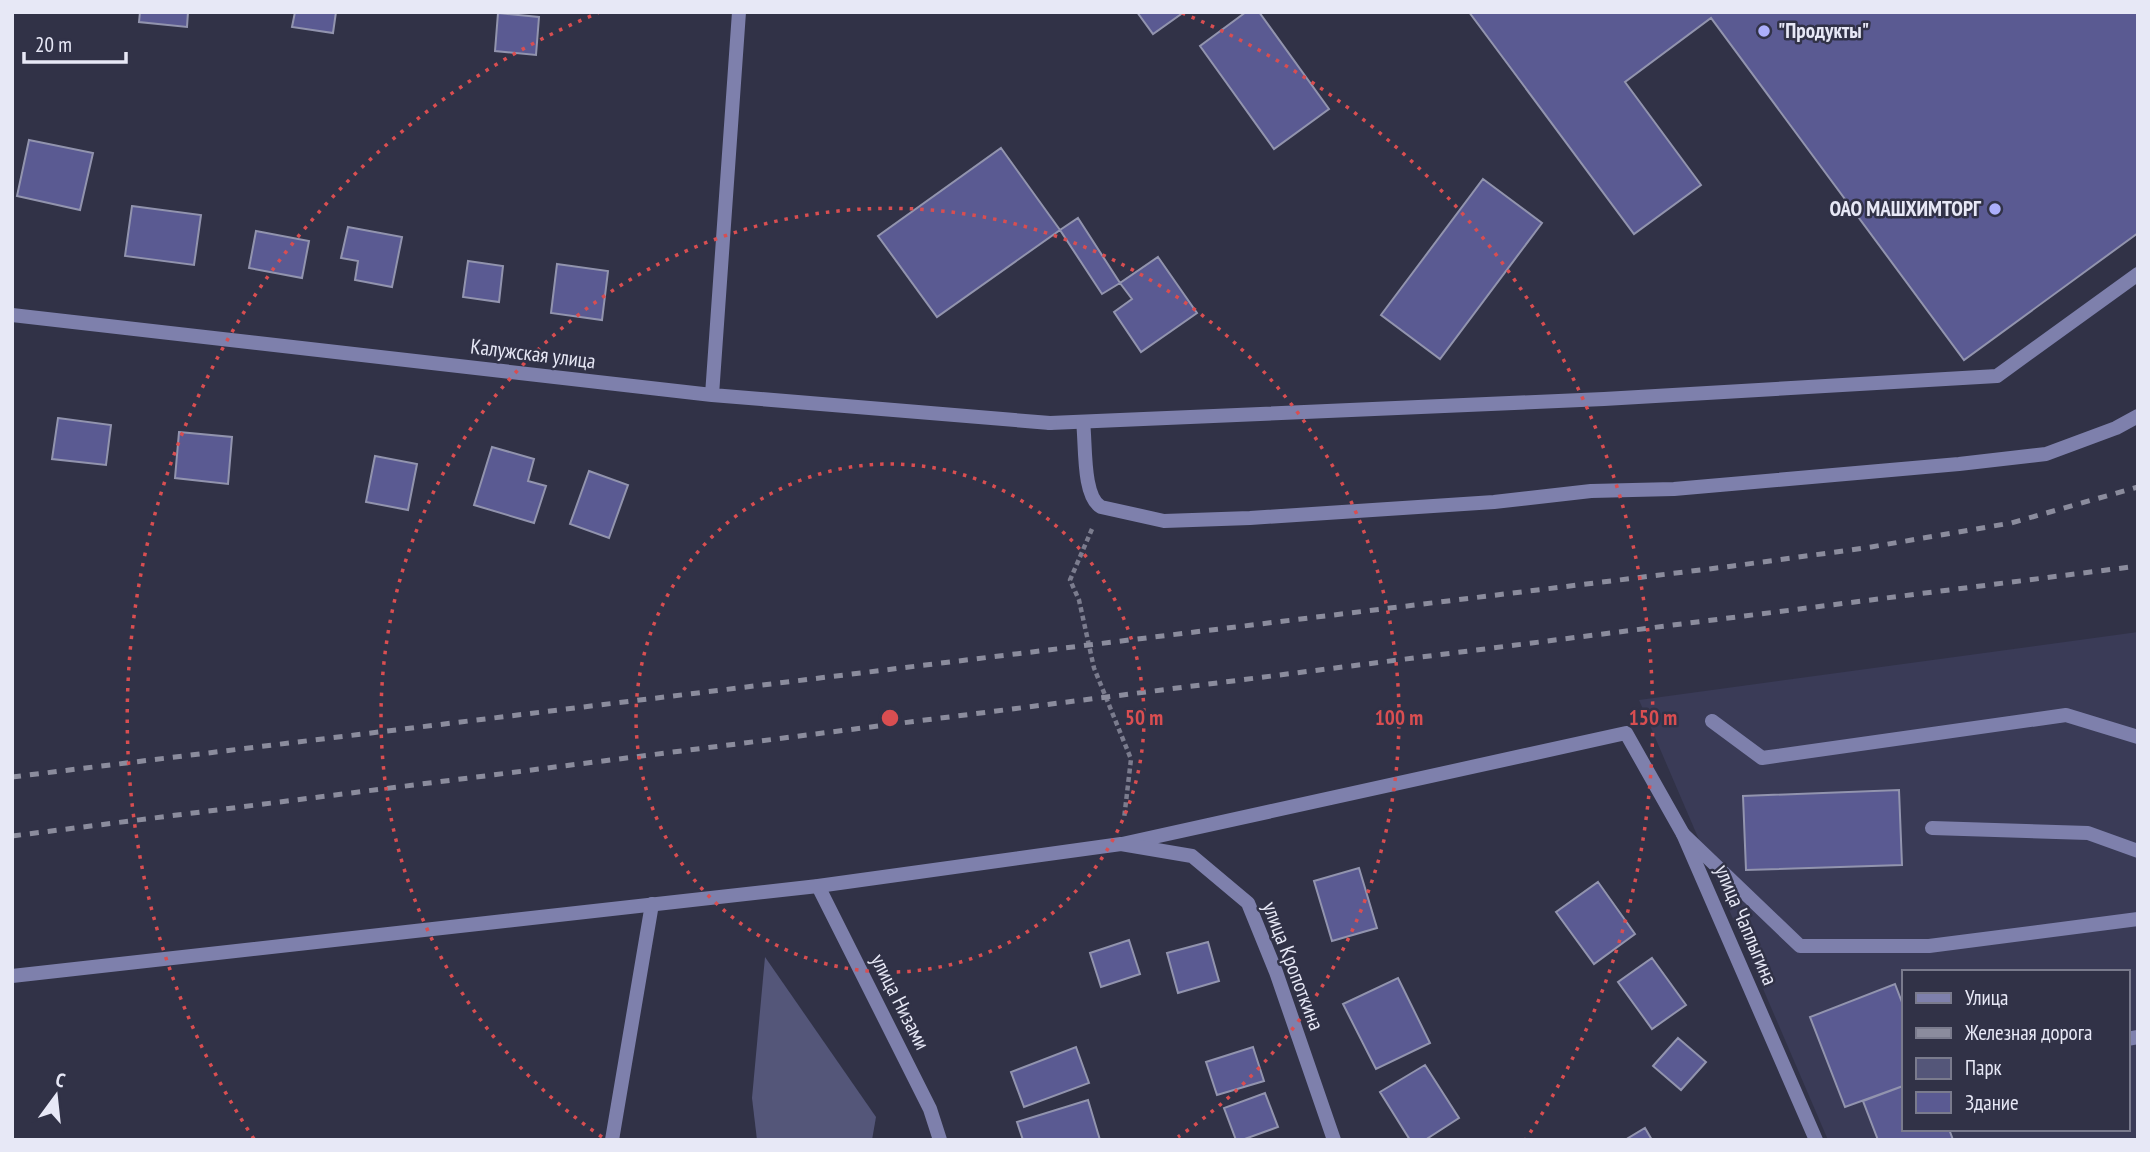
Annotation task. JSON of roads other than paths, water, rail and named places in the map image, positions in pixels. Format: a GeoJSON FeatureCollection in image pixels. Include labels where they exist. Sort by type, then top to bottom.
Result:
{"type":"FeatureCollection","features":[{"type":"Feature","properties":{"kind":"street"},"geometry":{"type":"LineString","coordinates":[[712,395],[739,12]]}},
{"type":"Feature","properties":{"kind":"street","name":"Калужская улица"},"geometry":{"type":"LineString","coordinates":[[12,315],[712,395],[1050,423],[1590,400],[1997,376],[2138,274]]}},
{"type":"Feature","properties":{"kind":"street"},"geometry":{"type":"LineString","coordinates":[[1083,422],[1089,492],[1095,504],[1164,521],[1250,519],[1494,502],[1591,491],[1674,489],[1946,466],[2046,454],[2116,428],[2138,416]]}},
{"type":"Feature","properties":{"kind":"street"},"geometry":{"type":"LineString","coordinates":[[1712,721],[1762,758],[2066,715],[2138,737]]}},
{"type":"Feature","properties":{"kind":"street","name":"улица Чаплыгина"},"geometry":{"type":"LineString","coordinates":[[1121,845],[1626,733],[1683,834],[1816,1140]]}},
{"type":"Feature","properties":{"kind":"street"},"geometry":{"type":"LineString","coordinates":[[1932,828],[2088,833],[2138,851]]}},
{"type":"Feature","properties":{"kind":"street"},"geometry":{"type":"LineString","coordinates":[[1683,834],[1800,946],[1929,946],[2138,919]]}},
{"type":"Feature","properties":{"kind":"street"},"geometry":{"type":"LineString","coordinates":[[12,976],[818,886],[1121,845]]}},
{"type":"Feature","properties":{"kind":"street","name":"улица Кропоткина"},"geometry":{"type":"LineString","coordinates":[[1121,845],[1192,856],[1248,902],[1276,972],[1334,1140]]}},
{"type":"Feature","properties":{"kind":"street","name":"улица Низами"},"geometry":{"type":"LineString","coordinates":[[818,886],[930,1109],[940,1140]]}},
{"type":"Feature","properties":{"kind":"street"},"geometry":{"type":"LineString","coordinates":[[612,1140],[652,904]]}},
{"type":"Feature","properties":{"kind":"railway"},"geometry":{"type":"LineString","coordinates":[[12,777],[1865,548],[2011,523],[2138,487]]}},
{"type":"Feature","properties":{"kind":"railway"},"geometry":{"type":"LineString","coordinates":[[12,836],[2138,566]]}},
{"type":"Feature","properties":{"kind":"place","name":"\"Продукты\""},"geometry":{"type":"Point","coordinates":[1764,31]}},
{"type":"Feature","properties":{"kind":"place","name":"ОАО МАШХИМТОРГ"},"geometry":{"type":"Point","coordinates":[1995,209]}}]}
